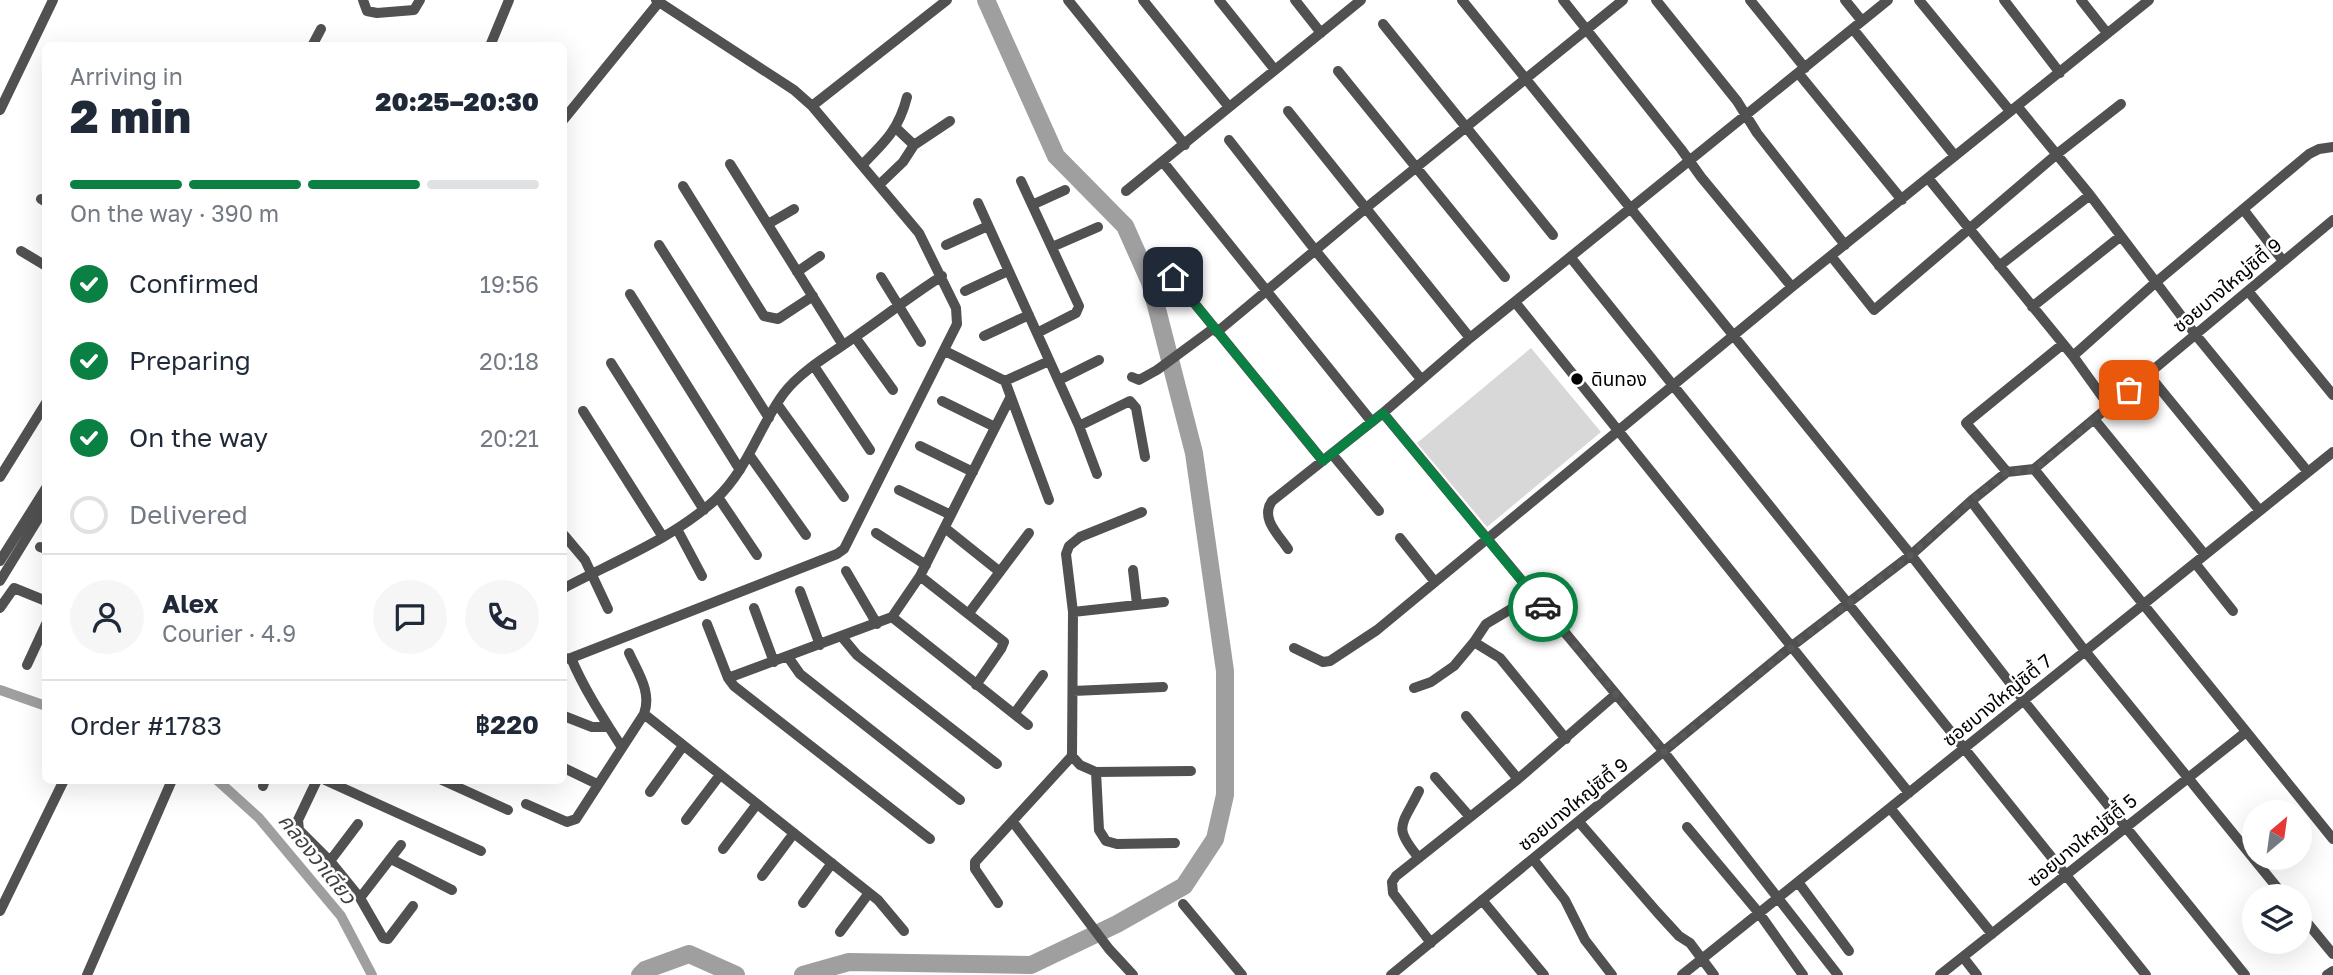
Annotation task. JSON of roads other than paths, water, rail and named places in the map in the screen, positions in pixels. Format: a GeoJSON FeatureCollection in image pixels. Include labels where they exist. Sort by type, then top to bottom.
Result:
{"type":"FeatureCollection","features":[{"type":"Feature","properties":{"kind":"street"},"geometry":{"type":"LineString","coordinates":[[0,110],[53,0]]}},
{"type":"Feature","properties":{"kind":"street"},"geometry":{"type":"LineString","coordinates":[[363,0],[367,11],[377,13],[414,10],[420,0]]}},
{"type":"Feature","properties":{"kind":"street"},"geometry":{"type":"LineString","coordinates":[[492,42],[509,0]]}},
{"type":"Feature","properties":{"kind":"street"},"geometry":{"type":"LineString","coordinates":[[812,106],[947,0]]}},
{"type":"Feature","properties":{"kind":"street"},"geometry":{"type":"LineString","coordinates":[[1069,0],[1185,145]]}},
{"type":"Feature","properties":{"kind":"street"},"geometry":{"type":"LineString","coordinates":[[1143,0],[1230,107]]}},
{"type":"Feature","properties":{"kind":"street"},"geometry":{"type":"LineString","coordinates":[[1219,0],[1275,70]]}},
{"type":"Feature","properties":{"kind":"street"},"geometry":{"type":"LineString","coordinates":[[1294,0],[1321,33]]}},
{"type":"Feature","properties":{"kind":"street"},"geometry":{"type":"LineString","coordinates":[[1126,191],[1361,0]]}},
{"type":"Feature","properties":{"kind":"street"},"geometry":{"type":"LineString","coordinates":[[1462,0],[1911,555],[2024,701],[2245,975]]}},
{"type":"Feature","properties":{"kind":"street"},"geometry":{"type":"LineString","coordinates":[[1563,0],[1792,287]]}},
{"type":"Feature","properties":{"kind":"street"},"geometry":{"type":"LineString","coordinates":[[1132,377],[1139,380],[1157,370],[1266,291],[1623,0]]}},
{"type":"Feature","properties":{"kind":"street"},"geometry":{"type":"LineString","coordinates":[[1656,0],[1748,115],[1757,133],[1845,245]]}},
{"type":"Feature","properties":{"kind":"street"},"geometry":{"type":"LineString","coordinates":[[1750,0],[1902,200]]}},
{"type":"Feature","properties":{"kind":"street"},"geometry":{"type":"LineString","coordinates":[[1845,0],[1862,21]]}},
{"type":"Feature","properties":{"kind":"street"},"geometry":{"type":"LineString","coordinates":[[1288,549],[1267,518],[1269,504],[1888,0]]}},
{"type":"Feature","properties":{"kind":"street"},"geometry":{"type":"LineString","coordinates":[[1919,0],[2057,154],[2195,334],[2308,472]]}},
{"type":"Feature","properties":{"kind":"street"},"geometry":{"type":"LineString","coordinates":[[2004,0],[2060,73]]}},
{"type":"Feature","properties":{"kind":"street"},"geometry":{"type":"LineString","coordinates":[[2081,0],[2108,33]]}},
{"type":"Feature","properties":{"kind":"street"},"geometry":{"type":"LineString","coordinates":[[1294,648],[1323,662],[1338,658],[1377,630],[1792,287],[2149,0]]}},
{"type":"Feature","properties":{"kind":"street"},"geometry":{"type":"LineString","coordinates":[[567,115],[664,2],[794,90],[812,106],[919,233],[942,276],[958,317],[945,351],[844,549],[629,636],[567,658],[621,746]]}},
{"type":"Feature","properties":{"kind":"street"},"geometry":{"type":"LineString","coordinates":[[1383,24],[1553,235]]}},
{"type":"Feature","properties":{"kind":"street"},"geometry":{"type":"LineString","coordinates":[[314,42],[321,29]]}},
{"type":"Feature","properties":{"kind":"street"},"geometry":{"type":"LineString","coordinates":[[1853,29],[1955,156]]}},
{"type":"Feature","properties":{"kind":"street"},"geometry":{"type":"LineString","coordinates":[[1338,71],[1504,277]]}},
{"type":"Feature","properties":{"kind":"street"},"geometry":{"type":"LineString","coordinates":[[862,165],[896,128],[907,97]]}},
{"type":"Feature","properties":{"kind":"street"},"geometry":{"type":"LineString","coordinates":[[1831,256],[1874,310],[1970,231],[2057,154],[2121,104]]}},
{"type":"Feature","properties":{"kind":"street"},"geometry":{"type":"LineString","coordinates":[[1288,111],[1470,338]]}},
{"type":"Feature","properties":{"kind":"street"},"geometry":{"type":"LineString","coordinates":[[879,185],[903,162],[914,145],[950,121]]}},
{"type":"Feature","properties":{"kind":"street"},"geometry":{"type":"LineString","coordinates":[[896,128],[914,145]]}},
{"type":"Feature","properties":{"kind":"street"},"geometry":{"type":"LineString","coordinates":[[1229,140],[1421,379]]}},
{"type":"Feature","properties":{"kind":"street"},"geometry":{"type":"LineString","coordinates":[[2073,356],[2155,283],[2309,154],[2333,147]]}},
{"type":"Feature","properties":{"kind":"street"},"geometry":{"type":"LineString","coordinates":[[1163,162],[1372,422]]}},
{"type":"Feature","properties":{"kind":"street"},"geometry":{"type":"LineString","coordinates":[[730,164],[843,345]]}},
{"type":"Feature","properties":{"kind":"street"},"geometry":{"type":"LineString","coordinates":[[1928,178],[2073,356],[2109,406]]}},
{"type":"Feature","properties":{"kind":"street"},"geometry":{"type":"LineString","coordinates":[[1021,181],[1079,309],[1074,315],[1037,332]]}},
{"type":"Feature","properties":{"kind":"street"},"geometry":{"type":"LineString","coordinates":[[684,186],[764,316],[778,319],[813,296]]}},
{"type":"Feature","properties":{"kind":"street"},"geometry":{"type":"LineString","coordinates":[[1032,205],[1065,190]]}},
{"type":"Feature","properties":{"kind":"street"},"geometry":{"type":"LineString","coordinates":[[1999,266],[2090,195]]}},
{"type":"Feature","properties":{"kind":"street"},"geometry":{"type":"LineString","coordinates":[[978,203],[1059,380],[1097,474]]}},
{"type":"Feature","properties":{"kind":"street"},"geometry":{"type":"LineString","coordinates":[[768,225],[793,209]]}},
{"type":"Feature","properties":{"kind":"street"},"geometry":{"type":"LineString","coordinates":[[2243,209],[2283,261]]}},
{"type":"Feature","properties":{"kind":"street","name":"ซอยบางใหญ่ซิตี้ 9"},"geometry":{"type":"LineString","coordinates":[[2034,470],[2333,220]]}},
{"type":"Feature","properties":{"kind":"street"},"geometry":{"type":"LineString","coordinates":[[946,245],[988,226]]}},
{"type":"Feature","properties":{"kind":"street"},"geometry":{"type":"LineString","coordinates":[[1052,247],[1098,227]]}},
{"type":"Feature","properties":{"kind":"street"},"geometry":{"type":"LineString","coordinates":[[2032,307],[2121,236]]}},
{"type":"Feature","properties":{"kind":"street"},"geometry":{"type":"LineString","coordinates":[[659,245],[769,418]]}},
{"type":"Feature","properties":{"kind":"street"},"geometry":{"type":"LineString","coordinates":[[21,251],[42,264]]}},
{"type":"Feature","properties":{"kind":"street"},"geometry":{"type":"LineString","coordinates":[[797,272],[820,257]]}},
{"type":"Feature","properties":{"kind":"street"},"geometry":{"type":"LineString","coordinates":[[1571,258],[2146,975]]}},
{"type":"Feature","properties":{"kind":"street"},"geometry":{"type":"LineString","coordinates":[[965,291],[1008,271]]}},
{"type":"Feature","properties":{"kind":"street"},"geometry":{"type":"LineString","coordinates":[[881,276],[921,342]]}},
{"type":"Feature","properties":{"kind":"street"},"geometry":{"type":"LineString","coordinates":[[567,586],[663,537],[704,510],[718,497],[750,456],[777,404],[796,379],[942,276]]}},
{"type":"Feature","properties":{"kind":"street"},"geometry":{"type":"LineString","coordinates":[[1173,277],[1323,461]]}},
{"type":"Feature","properties":{"kind":"street"},"geometry":{"type":"LineString","coordinates":[[2248,291],[2333,395]]}},
{"type":"Feature","properties":{"kind":"street"},"geometry":{"type":"LineString","coordinates":[[630,294],[740,470]]}},
{"type":"Feature","properties":{"kind":"street"},"geometry":{"type":"LineString","coordinates":[[1515,302],[1909,793]]}},
{"type":"Feature","properties":{"kind":"street"},"geometry":{"type":"LineString","coordinates":[[984,336],[1029,315]]}},
{"type":"Feature","properties":{"kind":"street"},"geometry":{"type":"LineString","coordinates":[[855,337],[893,390]]}},
{"type":"Feature","properties":{"kind":"street"},"geometry":{"type":"LineString","coordinates":[[2063,344],[1966,423],[2007,472],[2034,470],[2333,839]]}},
{"type":"Feature","properties":{"kind":"street"},"geometry":{"type":"LineString","coordinates":[[945,351],[1005,381],[1049,500]]}},
{"type":"Feature","properties":{"kind":"street"},"geometry":{"type":"LineString","coordinates":[[1059,380],[1099,360]]}},
{"type":"Feature","properties":{"kind":"street"},"geometry":{"type":"LineString","coordinates":[[1005,381],[1049,361]]}},
{"type":"Feature","properties":{"kind":"street"},"geometry":{"type":"LineString","coordinates":[[611,363],[704,510]]}},
{"type":"Feature","properties":{"kind":"street"},"geometry":{"type":"LineString","coordinates":[[814,366],[870,450]]}},
{"type":"Feature","properties":{"kind":"street"},"geometry":{"type":"LineString","coordinates":[[2148,374],[2260,511]]}},
{"type":"Feature","properties":{"kind":"street"},"geometry":{"type":"LineString","coordinates":[[728,678],[892,617],[906,600],[926,565],[1010,398]]}},
{"type":"Feature","properties":{"kind":"street"},"geometry":{"type":"LineString","coordinates":[[942,401],[995,427]]}},
{"type":"Feature","properties":{"kind":"street"},"geometry":{"type":"LineString","coordinates":[[1079,426],[1130,401],[1136,408],[1144,457]]}},
{"type":"Feature","properties":{"kind":"street"},"geometry":{"type":"LineString","coordinates":[[777,404],[844,497]]}},
{"type":"Feature","properties":{"kind":"street"},"geometry":{"type":"LineString","coordinates":[[0,478],[42,410]]}},
{"type":"Feature","properties":{"kind":"street"},"geometry":{"type":"LineString","coordinates":[[583,411],[663,537]]}},
{"type":"Feature","properties":{"kind":"street"},"geometry":{"type":"LineString","coordinates":[[1383,413],[1664,752],[1839,975]]}},
{"type":"Feature","properties":{"kind":"street"},"geometry":{"type":"LineString","coordinates":[[2094,419],[2205,555]]}},
{"type":"Feature","properties":{"kind":"street"},"geometry":{"type":"LineString","coordinates":[[920,446],[972,472]]}},
{"type":"Feature","properties":{"kind":"street","name":"ซอยบางใหญ่ซิตี้ 7"},"geometry":{"type":"LineString","coordinates":[[1682,975],[2333,452]]}},
{"type":"Feature","properties":{"kind":"street"},"geometry":{"type":"LineString","coordinates":[[1332,454],[1379,512]]}},
{"type":"Feature","properties":{"kind":"street"},"geometry":{"type":"LineString","coordinates":[[750,456],[806,535]]}},
{"type":"Feature","properties":{"kind":"street","name":"ซอยบางใหญ่ซิตี้ 9"},"geometry":{"type":"LineString","coordinates":[[1391,975],[1793,646],[1911,555],[1970,501],[2007,472]]}},
{"type":"Feature","properties":{"kind":"street"},"geometry":{"type":"LineString","coordinates":[[899,490],[951,515]]}},
{"type":"Feature","properties":{"kind":"street"},"geometry":{"type":"LineString","coordinates":[[0,581],[4,560],[42,495]]}},
{"type":"Feature","properties":{"kind":"street"},"geometry":{"type":"LineString","coordinates":[[718,497],[757,555]]}},
{"type":"Feature","properties":{"kind":"street"},"geometry":{"type":"LineString","coordinates":[[1970,501],[2085,651],[2274,884]]}},
{"type":"Feature","properties":{"kind":"street"},"geometry":{"type":"LineString","coordinates":[[4,560],[42,511]]}},
{"type":"Feature","properties":{"kind":"street"},"geometry":{"type":"LineString","coordinates":[[998,903],[975,869],[977,858],[1072,756],[1073,612],[1066,554],[1069,545],[1080,537],[1142,512]]}},
{"type":"Feature","properties":{"kind":"street"},"geometry":{"type":"LineString","coordinates":[[677,528],[702,576]]}},
{"type":"Feature","properties":{"kind":"street"},"geometry":{"type":"LineString","coordinates":[[945,528],[1000,572]]}},
{"type":"Feature","properties":{"kind":"street"},"geometry":{"type":"LineString","coordinates":[[876,533],[926,565]]}},
{"type":"Feature","properties":{"kind":"street"},"geometry":{"type":"LineString","coordinates":[[969,613],[1029,533]]}},
{"type":"Feature","properties":{"kind":"street"},"geometry":{"type":"LineString","coordinates":[[567,538],[579,551],[592,573],[608,609]]}},
{"type":"Feature","properties":{"kind":"street"},"geometry":{"type":"LineString","coordinates":[[1400,538],[1435,582]]}},
{"type":"Feature","properties":{"kind":"street"},"geometry":{"type":"LineString","coordinates":[[2195,563],[2233,611]]}},
{"type":"Feature","properties":{"kind":"street"},"geometry":{"type":"LineString","coordinates":[[1133,570],[1137,604]]}},
{"type":"Feature","properties":{"kind":"street"},"geometry":{"type":"LineString","coordinates":[[846,571],[877,624]]}},
{"type":"Feature","properties":{"kind":"street"},"geometry":{"type":"LineString","coordinates":[[920,576],[1004,642],[976,685]]}},
{"type":"Feature","properties":{"kind":"street"},"geometry":{"type":"LineString","coordinates":[[0,608],[14,588],[42,599]]}},
{"type":"Feature","properties":{"kind":"street"},"geometry":{"type":"LineString","coordinates":[[800,591],[820,645]]}},
{"type":"Feature","properties":{"kind":"street"},"geometry":{"type":"LineString","coordinates":[[1414,688],[1431,682],[1454,666],[1486,624],[1511,609],[1531,591]]}},
{"type":"Feature","properties":{"kind":"street"},"geometry":{"type":"LineString","coordinates":[[1073,612],[1164,602]]}},
{"type":"Feature","properties":{"kind":"street"},"geometry":{"type":"LineString","coordinates":[[754,608],[774,662]]}},
{"type":"Feature","properties":{"kind":"street"},"geometry":{"type":"LineString","coordinates":[[892,617],[1028,725]]}},
{"type":"Feature","properties":{"kind":"street"},"geometry":{"type":"LineString","coordinates":[[707,624],[728,678],[734,686],[930,839]]}},
{"type":"Feature","properties":{"kind":"street"},"geometry":{"type":"LineString","coordinates":[[27,666],[42,633]]}},
{"type":"Feature","properties":{"kind":"street"},"geometry":{"type":"LineString","coordinates":[[842,637],[857,655],[997,764]]}},
{"type":"Feature","properties":{"kind":"street"},"geometry":{"type":"LineString","coordinates":[[1474,642],[1500,658],[1566,739]]}},
{"type":"Feature","properties":{"kind":"street"},"geometry":{"type":"LineString","coordinates":[[526,804],[567,822],[573,821],[644,714],[648,699],[629,653]]}},
{"type":"Feature","properties":{"kind":"street"},"geometry":{"type":"LineString","coordinates":[[788,657],[800,674],[960,800]]}},
{"type":"Feature","properties":{"kind":"street"},"geometry":{"type":"LineString","coordinates":[[1014,714],[1043,675]]}},
{"type":"Feature","properties":{"kind":"street"},"geometry":{"type":"LineString","coordinates":[[1073,691],[1163,687]]}},
{"type":"Feature","properties":{"kind":"street"},"geometry":{"type":"LineString","coordinates":[[1432,943],[1398,902],[1392,887],[1396,876],[1518,779],[1615,695]]}},
{"type":"Feature","properties":{"kind":"street"},"geometry":{"type":"LineString","coordinates":[[644,714],[884,905],[904,932]]}},
{"type":"Feature","properties":{"kind":"street"},"geometry":{"type":"LineString","coordinates":[[1466,716],[1518,779]]}},
{"type":"Feature","properties":{"kind":"street"},"geometry":{"type":"LineString","coordinates":[[567,717],[592,727],[609,727]]}},
{"type":"Feature","properties":{"kind":"street","name":"ซอยบางใหญ่ซิตี้ 5"},"geometry":{"type":"LineString","coordinates":[[1940,975],[1952,971],[1963,957],[2246,732]]}},
{"type":"Feature","properties":{"kind":"street"},"geometry":{"type":"LineString","coordinates":[[649,792],[683,746]]}},
{"type":"Feature","properties":{"kind":"street"},"geometry":{"type":"LineString","coordinates":[[1072,756],[1080,765],[1096,772],[1191,771]]}},
{"type":"Feature","properties":{"kind":"street"},"geometry":{"type":"LineString","coordinates":[[567,769],[597,784]]}},
{"type":"Feature","properties":{"kind":"street"},"geometry":{"type":"LineString","coordinates":[[1096,772],[1100,830],[1106,841],[1117,844],[1175,843]]}},
{"type":"Feature","properties":{"kind":"street"},"geometry":{"type":"LineString","coordinates":[[686,820],[720,775]]}},
{"type":"Feature","properties":{"kind":"street"},"geometry":{"type":"LineString","coordinates":[[1435,777],[1470,817]]}},
{"type":"Feature","properties":{"kind":"street"},"geometry":{"type":"LineString","coordinates":[[0,911],[62,784]]}},
{"type":"Feature","properties":{"kind":"street"},"geometry":{"type":"LineString","coordinates":[[87,975],[170,784]]}},
{"type":"Feature","properties":{"kind":"street"},"geometry":{"type":"LineString","coordinates":[[315,784],[297,827],[330,861],[360,898],[385,940],[413,906]]}},
{"type":"Feature","properties":{"kind":"street"},"geometry":{"type":"LineString","coordinates":[[334,784],[481,850]]}},
{"type":"Feature","properties":{"kind":"street"},"geometry":{"type":"LineString","coordinates":[[451,784],[508,810]]}},
{"type":"Feature","properties":{"kind":"street"},"geometry":{"type":"LineString","coordinates":[[1419,791],[1401,830],[1403,838],[1419,858]]}},
{"type":"Feature","properties":{"kind":"street"},"geometry":{"type":"LineString","coordinates":[[723,849],[757,804]]}},
{"type":"Feature","properties":{"kind":"street"},"geometry":{"type":"LineString","coordinates":[[1890,807],[1992,934]]}},
{"type":"Feature","properties":{"kind":"street"},"geometry":{"type":"LineString","coordinates":[[1013,822],[1109,949],[1133,975]]}},
{"type":"Feature","properties":{"kind":"street"},"geometry":{"type":"LineString","coordinates":[[1579,822],[1679,936],[1690,943],[1714,975]]}},
{"type":"Feature","properties":{"kind":"street"},"geometry":{"type":"LineString","coordinates":[[330,861],[358,824]]}},
{"type":"Feature","properties":{"kind":"street"},"geometry":{"type":"LineString","coordinates":[[1687,827],[1759,913],[1803,975]]}},
{"type":"Feature","properties":{"kind":"street"},"geometry":{"type":"LineString","coordinates":[[762,876],[794,833]]}},
{"type":"Feature","properties":{"kind":"street"},"geometry":{"type":"LineString","coordinates":[[360,898],[401,845]]}},
{"type":"Feature","properties":{"kind":"street"},"geometry":{"type":"LineString","coordinates":[[391,859],[452,890]]}},
{"type":"Feature","properties":{"kind":"street"},"geometry":{"type":"LineString","coordinates":[[1532,859],[1564,900],[1585,940],[1612,975]]}},
{"type":"Feature","properties":{"kind":"street"},"geometry":{"type":"LineString","coordinates":[[803,902],[832,863]]}},
{"type":"Feature","properties":{"kind":"street"},"geometry":{"type":"LineString","coordinates":[[1798,882],[1849,951]]}},
{"type":"Feature","properties":{"kind":"street"},"geometry":{"type":"LineString","coordinates":[[840,932],[869,893]]}},
{"type":"Feature","properties":{"kind":"street"},"geometry":{"type":"LineString","coordinates":[[1482,900],[1544,975]]}},
{"type":"Feature","properties":{"kind":"street"},"geometry":{"type":"LineString","coordinates":[[1183,904],[1242,975]]}},
{"type":"Feature","properties":{"kind":"street"},"geometry":{"type":"LineString","coordinates":[[2312,929],[2333,954]]}},
{"type":"Feature","properties":{"kind":"street"},"geometry":{"type":"LineString","coordinates":[[1963,957],[1978,975]]}},
{"type":"Feature","properties":{"kind":"street"},"geometry":{"type":"LineString","coordinates":[[2328,975],[2333,971]]}},
{"type":"Feature","properties":{"kind":"waterway"},"geometry":{"type":"LineString","coordinates":[[803,975],[849,962],[1031,965],[1117,924],[1184,886],[1215,839],[1225,795],[1225,671],[1194,453],[1150,282],[1125,226],[1056,156],[986,0]]}},
{"type":"Feature","properties":{"kind":"waterway","name":"คลองวาเดียว"},"geometry":{"type":"LineString","coordinates":[[0,690],[42,705]]}},
{"type":"Feature","properties":{"kind":"waterway","name":"คลองวาเดียว"},"geometry":{"type":"LineString","coordinates":[[221,784],[259,818],[341,916],[372,975]]}},
{"type":"Feature","properties":{"kind":"waterway"},"geometry":{"type":"LineString","coordinates":[[640,975],[645,970],[689,954],[736,975]]}},
{"type":"Feature","properties":{"kind":"place","name":"ดินทอง"},"geometry":{"type":"Point","coordinates":[1577,379]}}]}
